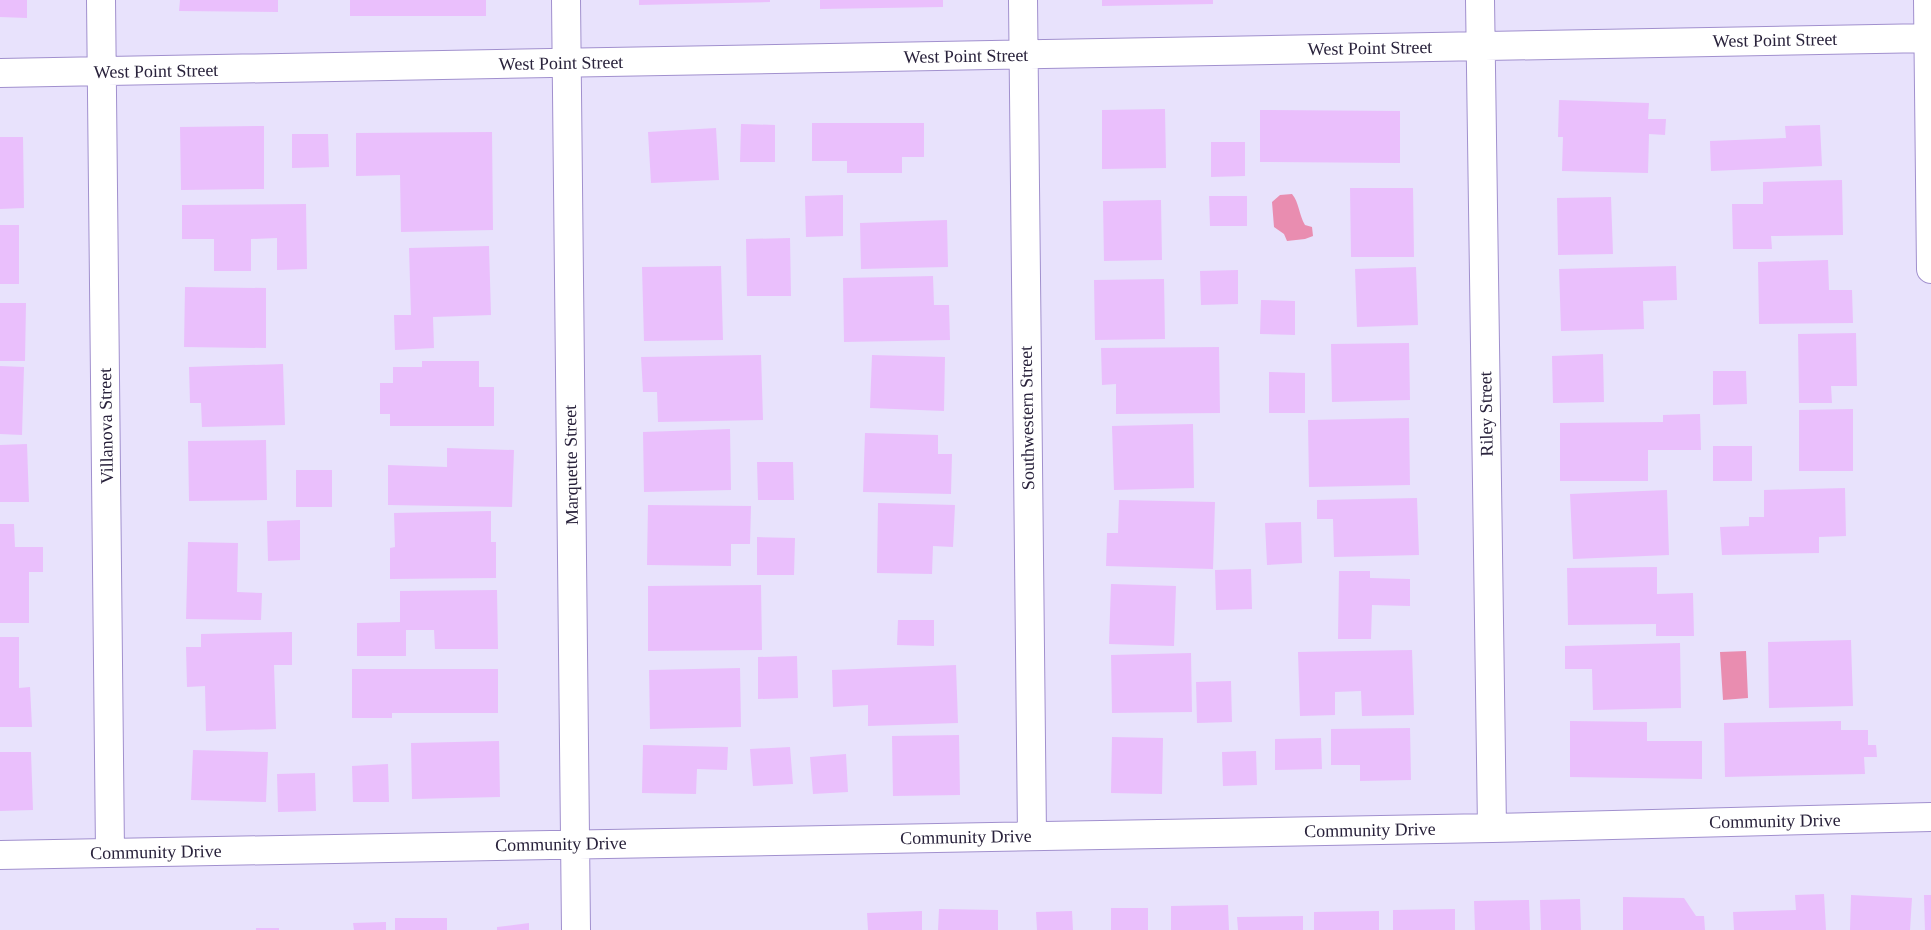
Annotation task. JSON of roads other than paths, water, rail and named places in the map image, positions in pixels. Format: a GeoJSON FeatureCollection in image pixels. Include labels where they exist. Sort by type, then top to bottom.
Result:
{"type":"FeatureCollection","features":[{"type":"Feature","properties":{"kind":"street","name":"Villanova Street"},"geometry":{"type":"LineString","coordinates":[[101,0],[110,852]]}},
{"type":"Feature","properties":{"kind":"street","name":"Marquette Street"},"geometry":{"type":"LineString","coordinates":[[566,0],[576,930]]}},
{"type":"Feature","properties":{"kind":"street","name":"Southwestern Street"},"geometry":{"type":"LineString","coordinates":[[1023,0],[1032,836]]}},
{"type":"Feature","properties":{"kind":"street","name":"Riley Street"},"geometry":{"type":"LineString","coordinates":[[1480,0],[1492,828]]}},
{"type":"Feature","properties":{"kind":"street"},"geometry":{"type":"LineString","coordinates":[[1928,0],[1930,38],[1931,269]]}},
{"type":"Feature","properties":{"kind":"street","name":"West Point Street"},"geometry":{"type":"LineString","coordinates":[[0,74],[1930,38]]}},
{"type":"Feature","properties":{"kind":"street","name":"Community Drive"},"geometry":{"type":"LineString","coordinates":[[0,855],[1492,828],[1931,817]]}}]}
